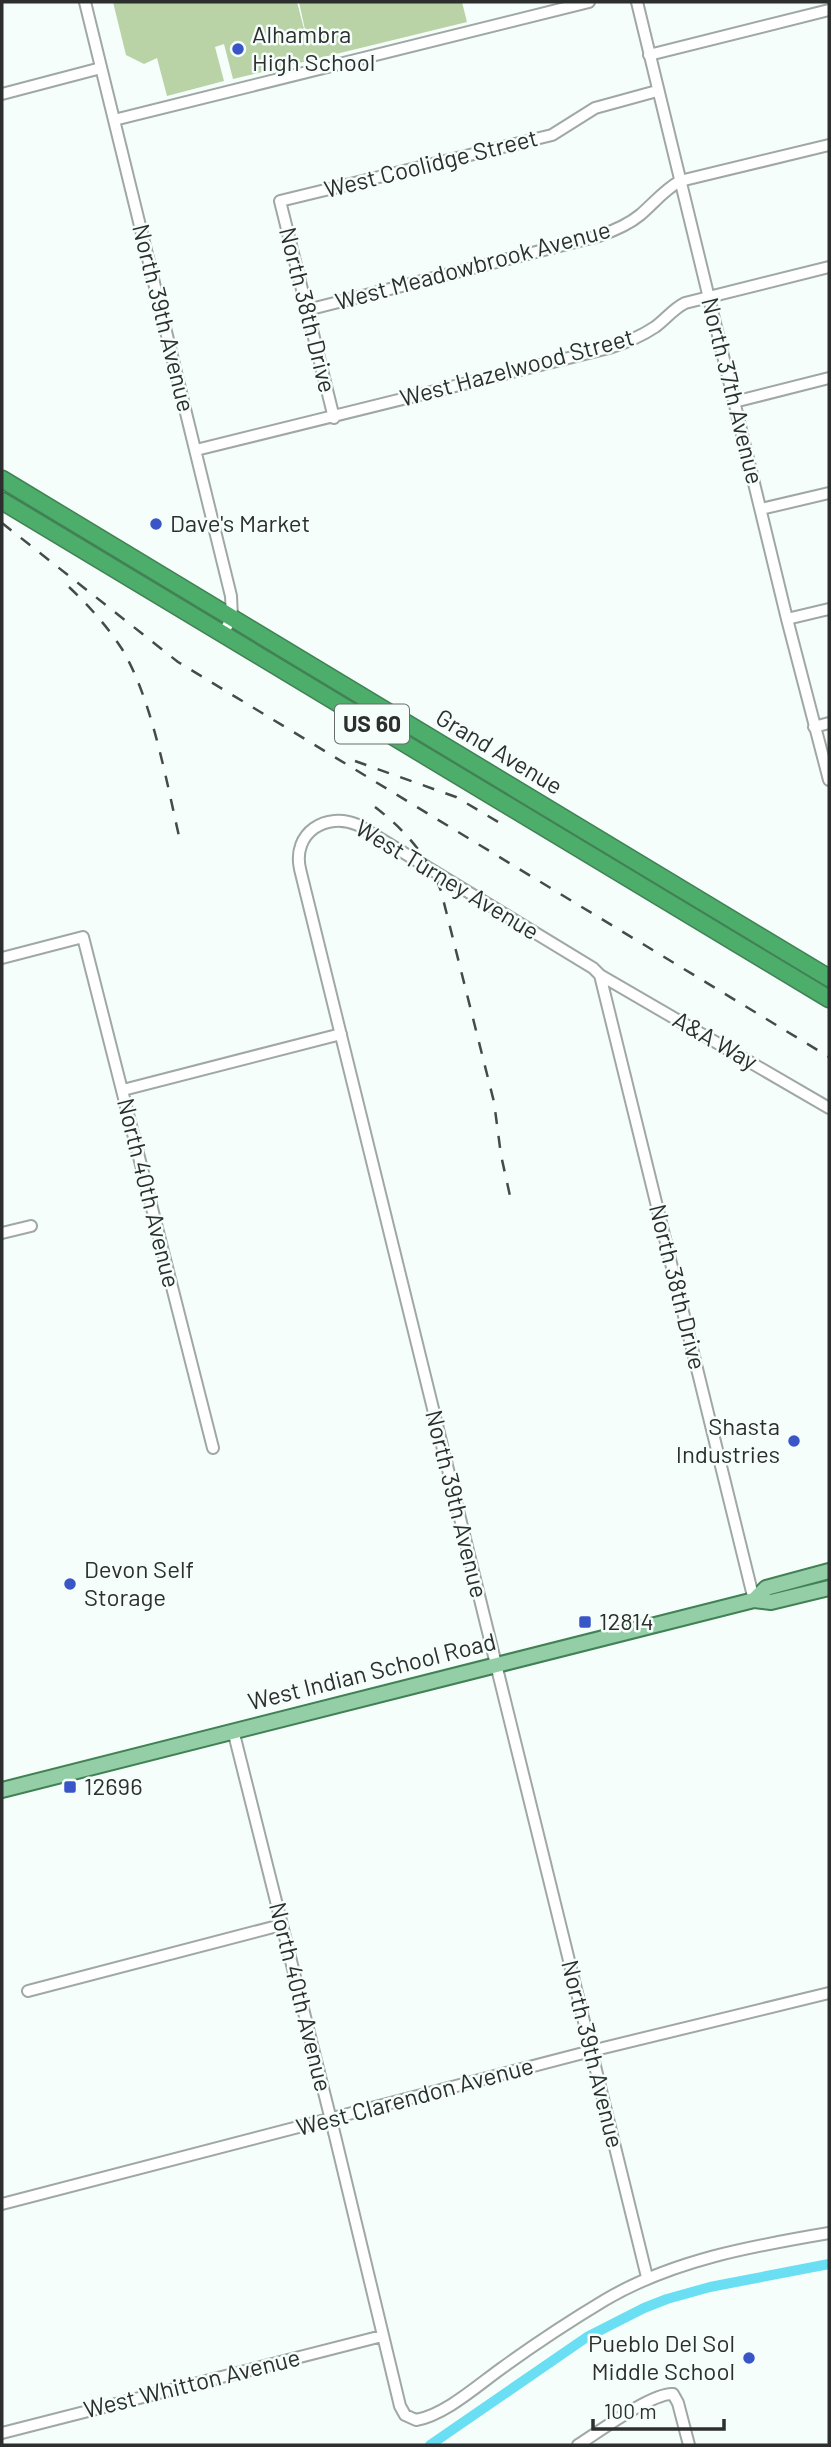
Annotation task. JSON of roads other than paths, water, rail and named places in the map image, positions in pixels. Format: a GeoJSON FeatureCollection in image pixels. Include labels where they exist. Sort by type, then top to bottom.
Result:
{"type":"FeatureCollection","features":[{"type":"Feature","properties":{"kind":"highway","name":"Grand Avenue"},"geometry":{"type":"LineString","coordinates":[[2,479],[829,978]]}},
{"type":"Feature","properties":{"kind":"highway","name":"Grand Avenue"},"geometry":{"type":"LineString","coordinates":[[2,501],[829,999]]}},
{"type":"Feature","properties":{"kind":"highway"},"geometry":{"type":"LineString","coordinates":[[555,834],[565,818]]}},
{"type":"Feature","properties":{"kind":"main road","name":"West Indian School Road"},"geometry":{"type":"LineString","coordinates":[[754,1600],[766,1588],[829,1571]]}},
{"type":"Feature","properties":{"kind":"main road","name":"West Indian School Road"},"geometry":{"type":"LineString","coordinates":[[2,1790],[754,1600],[771,1602],[829,1587]]}},
{"type":"Feature","properties":{"kind":"street","name":"North 39th Avenue"},"geometry":{"type":"LineString","coordinates":[[85,2],[231,596],[232,617]]}},
{"type":"Feature","properties":{"kind":"street"},"geometry":{"type":"LineString","coordinates":[[114,120],[589,2]]}},
{"type":"Feature","properties":{"kind":"street","name":"North 37th Avenue"},"geometry":{"type":"LineString","coordinates":[[637,2],[787,619],[829,780]]}},
{"type":"Feature","properties":{"kind":"street"},"geometry":{"type":"LineString","coordinates":[[649,55],[829,10]]}},
{"type":"Feature","properties":{"kind":"street"},"geometry":{"type":"LineString","coordinates":[[2,94],[101,68]]}},
{"type":"Feature","properties":{"kind":"street","name":"West Coolidge Street"},"geometry":{"type":"LineString","coordinates":[[280,201],[552,135],[595,108],[657,91]]}},
{"type":"Feature","properties":{"kind":"street","name":"West Meadowbrook Avenue"},"geometry":{"type":"LineString","coordinates":[[307,310],[599,236],[640,215],[667,188],[680,181],[829,145]]}},
{"type":"Feature","properties":{"kind":"street","name":"North 38th Drive"},"geometry":{"type":"LineString","coordinates":[[280,201],[334,418]]}},
{"type":"Feature","properties":{"kind":"street","name":"West Hazelwood Street"},"geometry":{"type":"LineString","coordinates":[[196,450],[609,348],[636,339],[685,303],[829,267]]}},
{"type":"Feature","properties":{"kind":"street"},"geometry":{"type":"LineString","coordinates":[[734,402],[829,378]]}},
{"type":"Feature","properties":{"kind":"street"},"geometry":{"type":"LineString","coordinates":[[761,509],[829,493]]}},
{"type":"Feature","properties":{"kind":"street"},"geometry":{"type":"LineString","coordinates":[[787,619],[829,609]]}},
{"type":"Feature","properties":{"kind":"street"},"geometry":{"type":"LineString","coordinates":[[223,634],[232,617]]}},
{"type":"Feature","properties":{"kind":"street"},"geometry":{"type":"LineString","coordinates":[[814,726],[829,723]]}},
{"type":"Feature","properties":{"kind":"street","name":"West Turney Avenue"},"geometry":{"type":"LineString","coordinates":[[298,852],[303,838],[326,822],[350,821],[431,868],[462,890],[593,968],[600,975]]}},
{"type":"Feature","properties":{"kind":"street","name":"North 39th Avenue"},"geometry":{"type":"LineString","coordinates":[[298,852],[300,869],[647,2277]]}},
{"type":"Feature","properties":{"kind":"street","name":"North 40th Avenue"},"geometry":{"type":"LineString","coordinates":[[2,958],[83,937],[213,1448]]}},
{"type":"Feature","properties":{"kind":"street","name":"North 38th Drive"},"geometry":{"type":"LineString","coordinates":[[600,975],[754,1600]]}},
{"type":"Feature","properties":{"kind":"street","name":"A&A Way"},"geometry":{"type":"LineString","coordinates":[[600,975],[829,1108]]}},
{"type":"Feature","properties":{"kind":"street"},"geometry":{"type":"LineString","coordinates":[[123,1090],[341,1034]]}},
{"type":"Feature","properties":{"kind":"street"},"geometry":{"type":"LineString","coordinates":[[2,1233],[31,1226]]}},
{"type":"Feature","properties":{"kind":"street","name":"North 40th Avenue"},"geometry":{"type":"LineString","coordinates":[[233,1730],[331,2119],[382,2336],[400,2406],[405,2415],[416,2420],[436,2414],[556,2331],[647,2277]]}},
{"type":"Feature","properties":{"kind":"street"},"geometry":{"type":"LineString","coordinates":[[28,1991],[281,1925]]}},
{"type":"Feature","properties":{"kind":"street","name":"West Clarendon Avenue"},"geometry":{"type":"LineString","coordinates":[[2,2204],[829,1993]]}},
{"type":"Feature","properties":{"kind":"street"},"geometry":{"type":"LineString","coordinates":[[647,2277],[732,2251],[829,2232]]}},
{"type":"Feature","properties":{"kind":"street","name":"West Whitton Avenue"},"geometry":{"type":"LineString","coordinates":[[2,2433],[382,2336]]}},
{"type":"Feature","properties":{"kind":"street"},"geometry":{"type":"LineString","coordinates":[[578,2445],[667,2393],[676,2397],[689,2445]]}},
{"type":"Feature","properties":{"kind":"waterway"},"geometry":{"type":"LineString","coordinates":[[430,2445],[587,2337],[644,2308],[710,2287],[829,2264]]}},
{"type":"Feature","properties":{"kind":"railway"},"geometry":{"type":"LineString","coordinates":[[2,523],[178,662],[829,1057]]}},
{"type":"Feature","properties":{"kind":"railway"},"geometry":{"type":"LineString","coordinates":[[69,587],[110,632],[133,670],[151,718],[181,845]]}},
{"type":"Feature","properties":{"kind":"railway"},"geometry":{"type":"LineString","coordinates":[[355,761],[456,797],[500,823]]}},
{"type":"Feature","properties":{"kind":"railway"},"geometry":{"type":"LineString","coordinates":[[375,807],[414,844],[441,891],[494,1102],[510,1196]]}},
{"type":"Feature","properties":{"kind":"place","name":"Alhambra High School"},"geometry":{"type":"Point","coordinates":[238,49]}},
{"type":"Feature","properties":{"kind":"place","name":"Dave's Market"},"geometry":{"type":"Point","coordinates":[156,524]}},
{"type":"Feature","properties":{"kind":"place","name":"Shasta Industries"},"geometry":{"type":"Point","coordinates":[794,1441]}},
{"type":"Feature","properties":{"kind":"place","name":"Devon Self Storage"},"geometry":{"type":"Point","coordinates":[70,1584]}},
{"type":"Feature","properties":{"kind":"place","name":"12814"},"geometry":{"type":"Point","coordinates":[585,1622]}},
{"type":"Feature","properties":{"kind":"place","name":"12696"},"geometry":{"type":"Point","coordinates":[70,1787]}},
{"type":"Feature","properties":{"kind":"place","name":"Pueblo Del Sol Middle School"},"geometry":{"type":"Point","coordinates":[749,2358]}}]}
